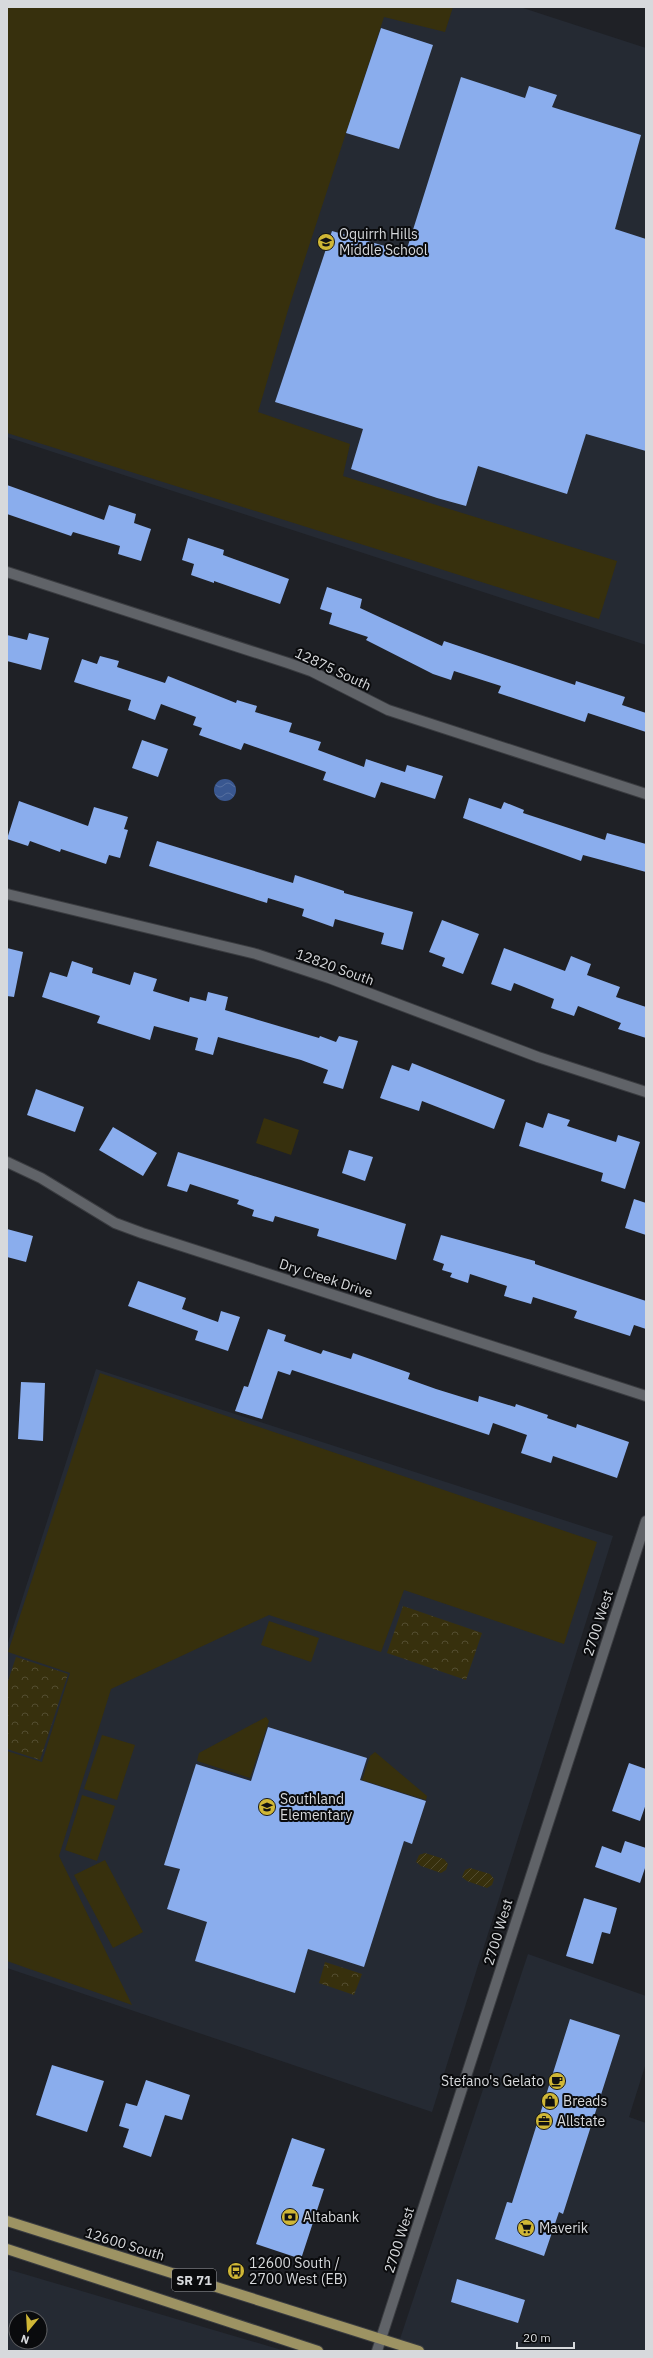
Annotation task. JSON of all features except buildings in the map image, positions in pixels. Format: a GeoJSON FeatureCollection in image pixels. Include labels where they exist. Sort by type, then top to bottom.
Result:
{"type":"FeatureCollection","features":[{"type":"Feature","properties":{"kind":"main road","name":"12600 South"},"geometry":{"type":"LineString","coordinates":[[7,2221],[419,2351]]}},
{"type":"Feature","properties":{"kind":"main road","name":"SR 71"},"geometry":{"type":"LineString","coordinates":[[7,2249],[318,2351]]}},
{"type":"Feature","properties":{"kind":"street","name":"12875 South"},"geometry":{"type":"LineString","coordinates":[[7,572],[288,663],[311,671],[388,710],[646,794]]}},
{"type":"Feature","properties":{"kind":"street","name":"12820 South"},"geometry":{"type":"LineString","coordinates":[[7,894],[256,954],[329,978],[538,1057],[646,1092]]}},
{"type":"Feature","properties":{"kind":"street","name":"Dry Creek Drive"},"geometry":{"type":"LineString","coordinates":[[7,1162],[41,1178],[115,1223],[646,1396]]}},
{"type":"Feature","properties":{"kind":"street","name":"2700 West"},"geometry":{"type":"LineString","coordinates":[[377,2351],[646,1521]]}},
{"type":"Feature","properties":{"kind":"shaded area","name":"Oquirrh Hills Middle School"},"geometry":{"type":"Polygon","coordinates":[[[7,7],[520,7],[646,48],[646,645],[7,437],[7,7]]]}},
{"type":"Feature","properties":{"kind":"shaded area","name":"Southland Elementary"},"geometry":{"type":"Polygon","coordinates":[[[96,1369],[613,1536],[432,2112],[7,1968],[7,1646],[96,1369]]]}},
{"type":"Feature","properties":{"kind":"shaded area"},"geometry":{"type":"Polygon","coordinates":[[[528,1954],[646,1996],[646,2063],[629,2117],[646,2123],[646,2351],[396,2351],[528,1954]]]}},
{"type":"Feature","properties":{"kind":"shaded area"},"geometry":{"type":"Polygon","coordinates":[[[7,2269],[285,2351],[7,2351],[7,2269]]]}},
{"type":"Feature","properties":{"kind":"green space"},"geometry":{"type":"Polygon","coordinates":[[[7,7],[453,7],[445,32],[384,17],[288,310],[258,412],[350,444],[343,476],[617,561],[599,619],[7,433],[7,7]]]}},
{"type":"Feature","properties":{"kind":"green space"},"geometry":{"type":"Polygon","coordinates":[[[264,1118],[299,1130],[291,1155],[256,1143],[264,1118]]]}},
{"type":"Feature","properties":{"kind":"green space"},"geometry":{"type":"Polygon","coordinates":[[[100,1373],[597,1542],[564,1644],[404,1590],[381,1652],[269,1615],[111,1689],[59,1856],[132,2005],[7,1961],[7,1751],[42,1762],[70,1673],[8,1652],[100,1373]]]}},
{"type":"Feature","properties":{"kind":"green space"},"geometry":{"type":"Polygon","coordinates":[[[403,1606],[482,1633],[466,1680],[387,1653],[403,1606]]]}},
{"type":"Feature","properties":{"kind":"green space"},"geometry":{"type":"Polygon","coordinates":[[[269,1621],[319,1638],[311,1662],[261,1645],[269,1621]]]}},
{"type":"Feature","properties":{"kind":"green space"},"geometry":{"type":"Polygon","coordinates":[[[16,1657],[68,1674],[40,1760],[7,1749],[7,1684],[16,1657]]]}},
{"type":"Feature","properties":{"kind":"green space"},"geometry":{"type":"Polygon","coordinates":[[[266,1717],[269,1721],[250,1778],[197,1761],[199,1753],[266,1717]]]}},
{"type":"Feature","properties":{"kind":"green space"},"geometry":{"type":"Polygon","coordinates":[[[102,1735],[135,1745],[117,1800],[84,1789],[102,1735]]]}},
{"type":"Feature","properties":{"kind":"green space"},"geometry":{"type":"Polygon","coordinates":[[[375,1752],[427,1796],[426,1800],[362,1780],[370,1756],[375,1752]]]}},
{"type":"Feature","properties":{"kind":"green space"},"geometry":{"type":"Polygon","coordinates":[[[82,1795],[115,1806],[97,1861],[65,1850],[82,1795]]]}},
{"type":"Feature","properties":{"kind":"green space"},"geometry":{"type":"Polygon","coordinates":[[[425,1853],[444,1859],[448,1864],[446,1870],[441,1873],[421,1866],[416,1862],[419,1855],[425,1853]]]}},
{"type":"Feature","properties":{"kind":"green space"},"geometry":{"type":"Polygon","coordinates":[[[105,1860],[143,1932],[113,1948],[74,1875],[105,1860]]]}},
{"type":"Feature","properties":{"kind":"green space"},"geometry":{"type":"Polygon","coordinates":[[[470,1868],[490,1874],[494,1879],[492,1885],[487,1888],[467,1881],[462,1877],[465,1870],[470,1868]]]}},
{"type":"Feature","properties":{"kind":"green space"},"geometry":{"type":"Polygon","coordinates":[[[325,1962],[362,1974],[354,1995],[319,1983],[325,1962]]]}},
{"type":"Feature","properties":{"kind":"water"},"geometry":{"type":"Polygon","coordinates":[[[225,779],[233,782],[236,790],[233,798],[225,801],[217,798],[214,790],[217,782],[225,779]]]}},
{"type":"Feature","properties":{"kind":"place","name":"Oquirrh Hills Middle School"},"geometry":{"type":"Point","coordinates":[326,242]}},
{"type":"Feature","properties":{"kind":"place","name":"Southland Elementary"},"geometry":{"type":"Point","coordinates":[267,1807]}},
{"type":"Feature","properties":{"kind":"place","name":"Stefano's Gelato"},"geometry":{"type":"Point","coordinates":[557,2081]}},
{"type":"Feature","properties":{"kind":"place","name":"Breads"},"geometry":{"type":"Point","coordinates":[550,2101]}},
{"type":"Feature","properties":{"kind":"place","name":"Allstate"},"geometry":{"type":"Point","coordinates":[544,2121]}},
{"type":"Feature","properties":{"kind":"place","name":"Altabank"},"geometry":{"type":"Point","coordinates":[290,2217]}},
{"type":"Feature","properties":{"kind":"place","name":"Maverik"},"geometry":{"type":"Point","coordinates":[526,2228]}},
{"type":"Feature","properties":{"kind":"place","name":"12600 South / 2700 West (EB)"},"geometry":{"type":"Point","coordinates":[236,2271]}}]}
